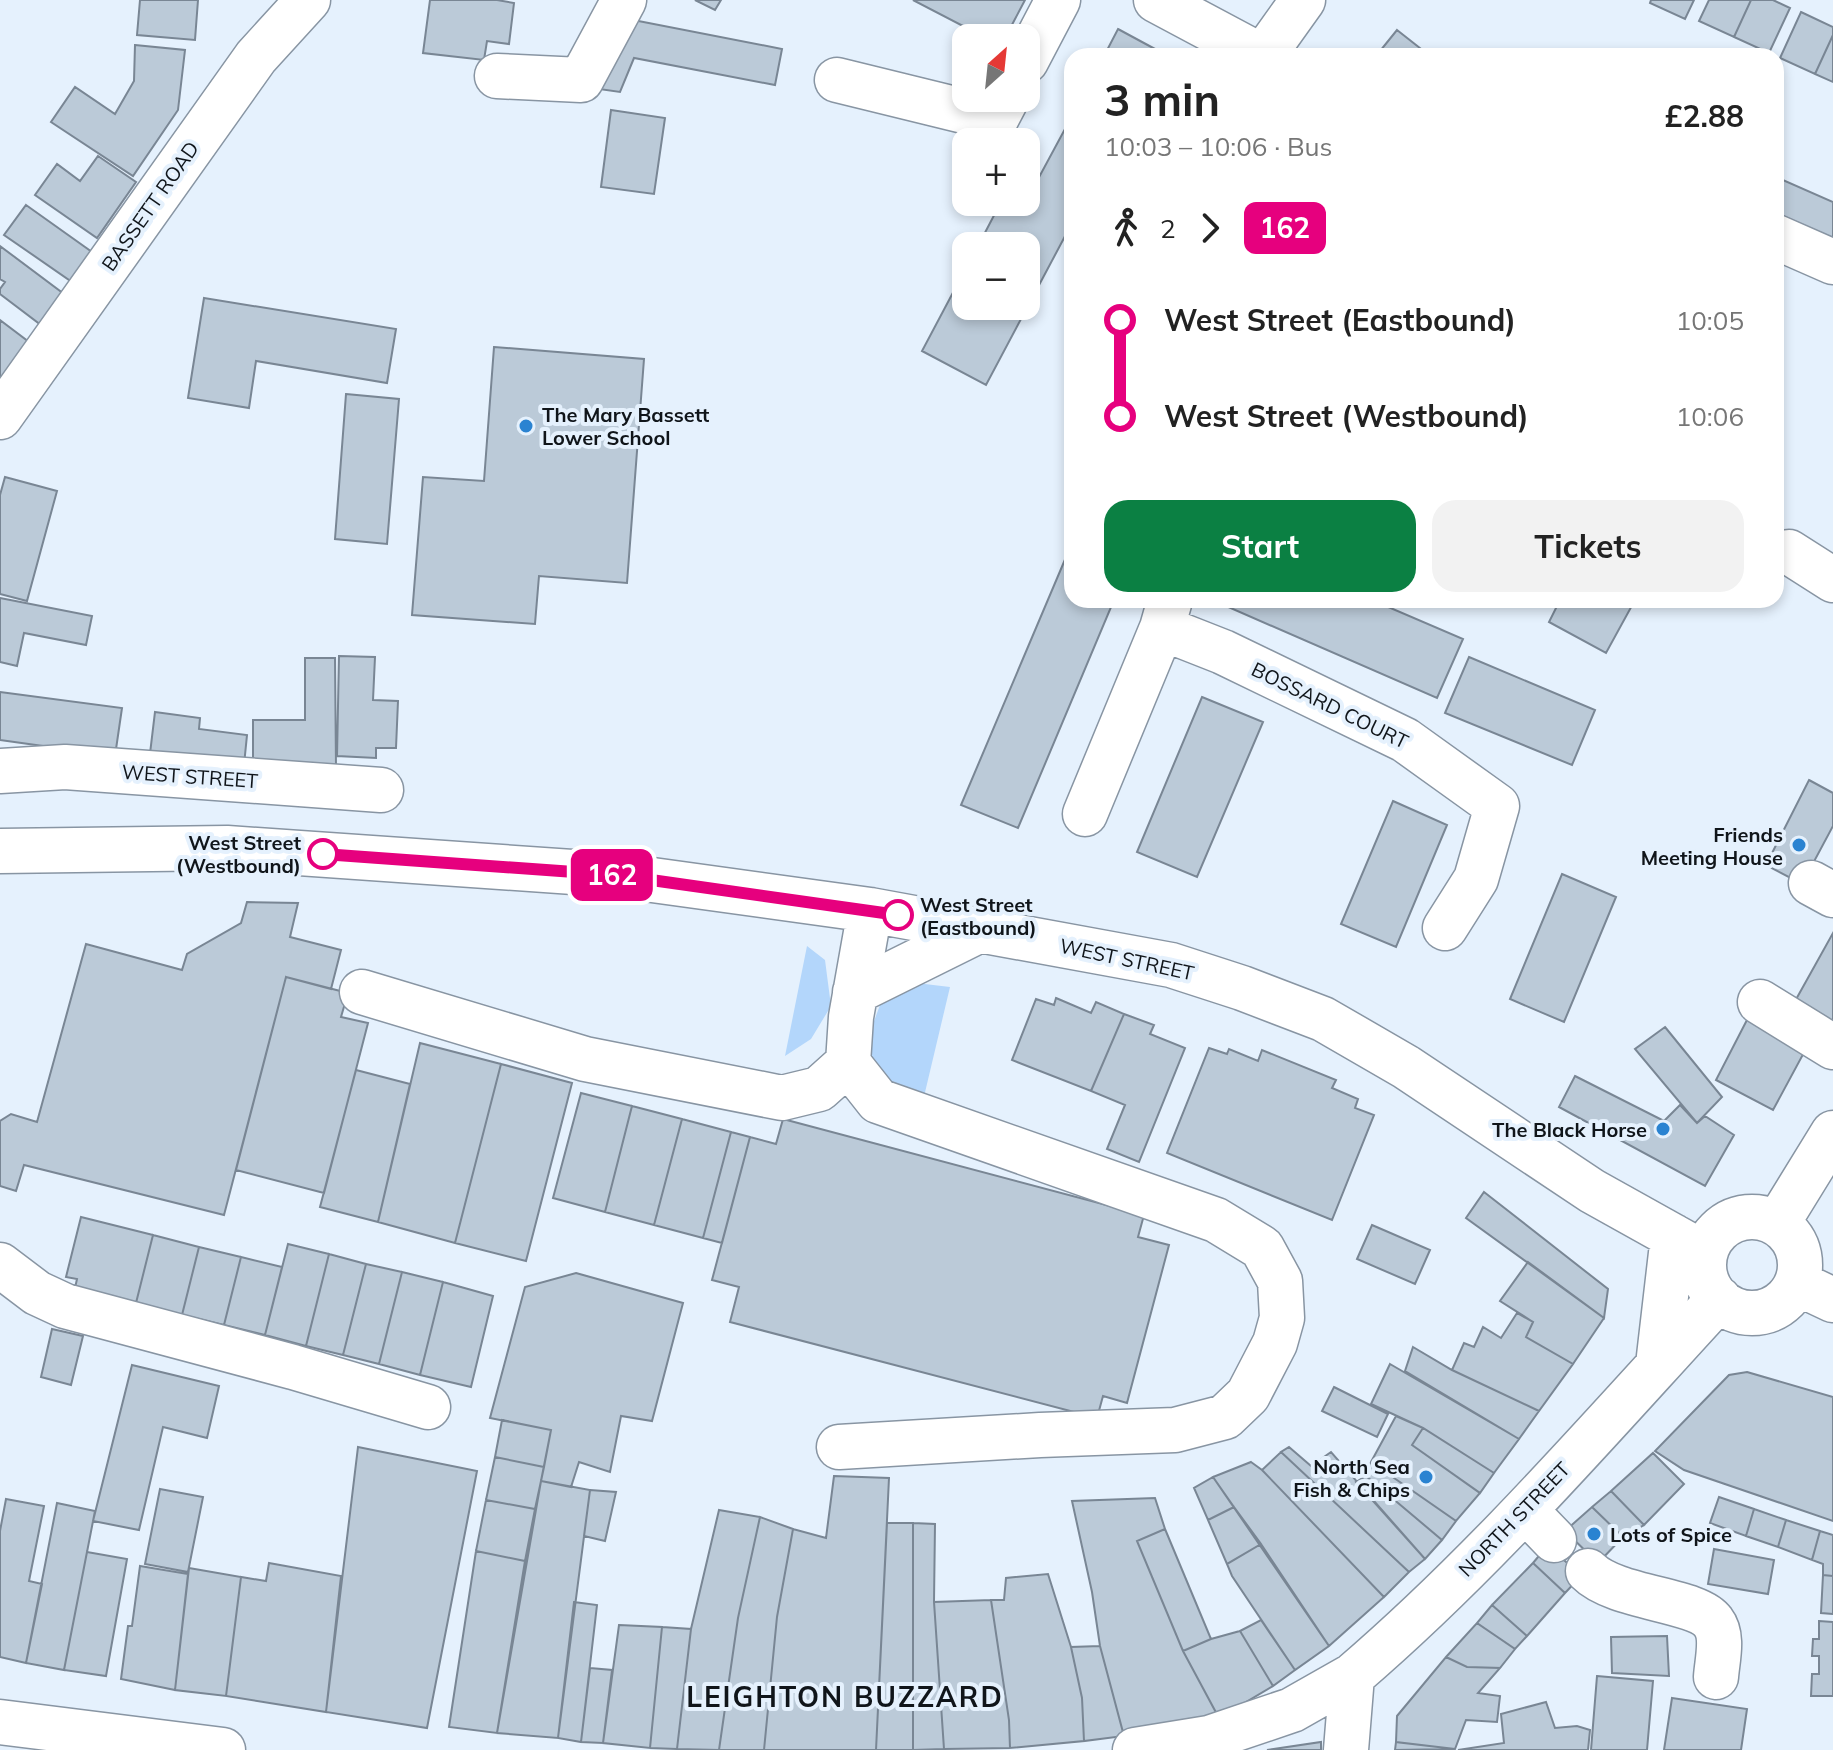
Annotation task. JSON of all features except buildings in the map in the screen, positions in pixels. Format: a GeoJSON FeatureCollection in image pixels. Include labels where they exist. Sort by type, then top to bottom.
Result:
{"type":"FeatureCollection","features":[{"type":"Feature","properties":{"kind":"street","name":"BASSETT ROAD"},"geometry":{"type":"LineString","coordinates":[[0,417],[256,57],[308,0]]}},
{"type":"Feature","properties":{"kind":"street"},"geometry":{"type":"LineString","coordinates":[[497,76],[581,80],[624,0]]}},
{"type":"Feature","properties":{"kind":"street"},"geometry":{"type":"LineString","coordinates":[[1040,34],[1058,0]]}},
{"type":"Feature","properties":{"kind":"street"},"geometry":{"type":"LineString","coordinates":[[1156,0],[1247,48]]}},
{"type":"Feature","properties":{"kind":"street"},"geometry":{"type":"LineString","coordinates":[[1268,48],[1303,0]]}},
{"type":"Feature","properties":{"kind":"street"},"geometry":{"type":"LineString","coordinates":[[837,80],[952,108]]}},
{"type":"Feature","properties":{"kind":"street"},"geometry":{"type":"LineString","coordinates":[[967,112],[996,119],[1000,112]]}},
{"type":"Feature","properties":{"kind":"street"},"geometry":{"type":"LineString","coordinates":[[1784,241],[1833,262]]}},
{"type":"Feature","properties":{"kind":"street"},"geometry":{"type":"LineString","coordinates":[[1789,552],[1833,580]]}},
{"type":"Feature","properties":{"kind":"street","name":"BOSSARD COURT"},"geometry":{"type":"LineString","coordinates":[[1085,814],[1166,614],[1223,652],[1405,740],[1497,806],[1476,879],[1445,928]]}},
{"type":"Feature","properties":{"kind":"street","name":"WEST STREET"},"geometry":{"type":"LineString","coordinates":[[0,771],[65,767],[381,790]]}},
{"type":"Feature","properties":{"kind":"street","name":"WEST STREET"},"geometry":{"type":"LineString","coordinates":[[0,851],[243,849],[616,875],[870,910],[1171,965],[1323,1019],[1406,1067],[1592,1191],[1689,1245]]}},
{"type":"Feature","properties":{"kind":"street"},"geometry":{"type":"LineString","coordinates":[[839,1447],[1175,1430],[1225,1417],[1248,1395],[1275,1343],[1282,1318],[1280,1281],[1262,1248],[1216,1220],[878,1101],[848,1063],[851,1017],[870,910]]}},
{"type":"Feature","properties":{"kind":"street"},"geometry":{"type":"LineString","coordinates":[[855,992],[982,929]]}},
{"type":"Feature","properties":{"kind":"street"},"geometry":{"type":"LineString","coordinates":[[362,992],[585,1059],[782,1098],[819,1089],[848,1063]]}},
{"type":"Feature","properties":{"kind":"street"},"geometry":{"type":"LineString","coordinates":[[1760,1002],[1833,1047]]}},
{"type":"Feature","properties":{"kind":"street"},"geometry":{"type":"LineString","coordinates":[[1777,1224],[1833,1133]]}},
{"type":"Feature","properties":{"kind":"street"},"geometry":{"type":"LineString","coordinates":[[1748,1217],[1763,1218],[1788,1232],[1815,1291],[1789,1296],[1777,1307],[1762,1312],[1747,1313],[1731,1308],[1709,1286],[1704,1270],[1689,1245],[1712,1240],[1721,1228],[1734,1221],[1748,1217]]}},
{"type":"Feature","properties":{"kind":"street"},"geometry":{"type":"LineString","coordinates":[[1658,1365],[1689,1245]]}},
{"type":"Feature","properties":{"kind":"street"},"geometry":{"type":"LineString","coordinates":[[0,1265],[37,1293],[65,1306],[428,1407]]}},
{"type":"Feature","properties":{"kind":"street","name":"NORTH STREET"},"geometry":{"type":"LineString","coordinates":[[1135,1750],[1209,1738],[1292,1710],[1352,1676],[1404,1631],[1540,1525],[1658,1365],[1719,1299]]}},
{"type":"Feature","properties":{"kind":"street"},"geometry":{"type":"LineString","coordinates":[[1588,1571],[1603,1583],[1700,1612],[1713,1622],[1719,1639],[1716,1677]]}},
{"type":"Feature","properties":{"kind":"street"},"geometry":{"type":"LineString","coordinates":[[1346,1750],[1352,1676]]}},
{"type":"Feature","properties":{"kind":"street"},"geometry":{"type":"LineString","coordinates":[[0,1722],[223,1750]]}},
{"type":"Feature","properties":{"kind":"shaded area"},"geometry":{"type":"Polygon","coordinates":[[[807,946],[825,960],[831,1006],[811,1039],[785,1056],[807,946]]]}},
{"type":"Feature","properties":{"kind":"shaded area"},"geometry":{"type":"Polygon","coordinates":[[[908,982],[950,987],[922,1105],[894,1093],[873,1060],[869,1044],[880,1005],[908,982]]]}},
{"type":"Feature","properties":{"kind":"bus line","name":"162"},"geometry":{"type":"LineString","coordinates":[[323,854],[616,875],[898,915]]}},
{"type":"Feature","properties":{"kind":"place","name":"The Mary Bassett Lower School"},"geometry":{"type":"Point","coordinates":[526,426]}},
{"type":"Feature","properties":{"kind":"place","name":"Friends Meeting House"},"geometry":{"type":"Point","coordinates":[1799,845]}},
{"type":"Feature","properties":{"kind":"place","name":"West Street (Westbound)"},"geometry":{"type":"Point","coordinates":[323,854]}},
{"type":"Feature","properties":{"kind":"place","name":"West Street (Eastbound)"},"geometry":{"type":"Point","coordinates":[898,915]}},
{"type":"Feature","properties":{"kind":"place","name":"The Black Horse"},"geometry":{"type":"Point","coordinates":[1663,1129]}},
{"type":"Feature","properties":{"kind":"place","name":"North Sea Fish & Chips"},"geometry":{"type":"Point","coordinates":[1426,1477]}},
{"type":"Feature","properties":{"kind":"place","name":"Lots of Spice"},"geometry":{"type":"Point","coordinates":[1594,1534]}},
{"type":"Feature","properties":{"kind":"district","name":"LEIGHTON BUZZARD"},"geometry":{"type":"Point","coordinates":[845,1696]}}]}
